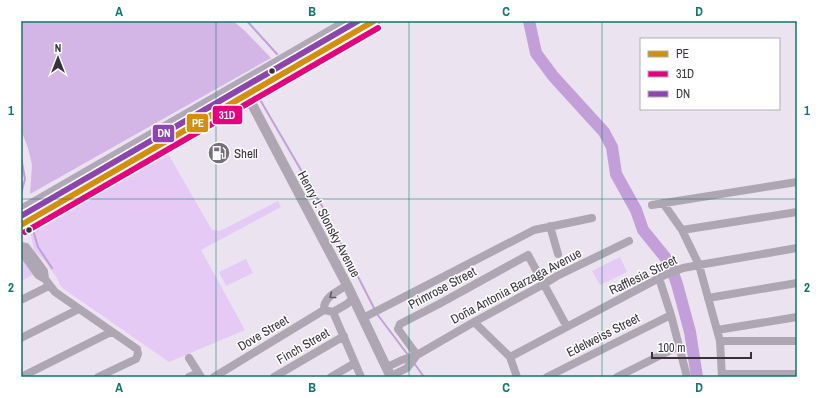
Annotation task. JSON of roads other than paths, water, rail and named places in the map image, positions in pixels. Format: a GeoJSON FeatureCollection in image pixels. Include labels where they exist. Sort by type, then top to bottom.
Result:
{"type":"FeatureCollection","features":[{"type":"Feature","properties":{"kind":"main road"},"geometry":{"type":"LineString","coordinates":[[21,225],[244,90],[350,21]]}},
{"type":"Feature","properties":{"kind":"main road"},"geometry":{"type":"LineString","coordinates":[[21,212],[374,21]]}},
{"type":"Feature","properties":{"kind":"street","name":"Henry J. Slonsky Avenue"},"geometry":{"type":"LineString","coordinates":[[244,90],[347,285],[390,373]]}},
{"type":"Feature","properties":{"kind":"street"},"geometry":{"type":"LineString","coordinates":[[652,204],[797,182]]}},
{"type":"Feature","properties":{"kind":"street"},"geometry":{"type":"LineString","coordinates":[[663,203],[682,230],[699,265],[720,341],[722,376],[797,374]]}},
{"type":"Feature","properties":{"kind":"street"},"geometry":{"type":"LineString","coordinates":[[682,230],[797,212]]}},
{"type":"Feature","properties":{"kind":"street"},"geometry":{"type":"LineString","coordinates":[[363,318],[534,230],[592,218]]}},
{"type":"Feature","properties":{"kind":"street"},"geometry":{"type":"LineString","coordinates":[[550,226],[558,254]]}},
{"type":"Feature","properties":{"kind":"street","name":"Doña Antonia Barzaga Avenue"},"geometry":{"type":"LineString","coordinates":[[390,373],[402,360],[417,355],[557,276],[629,240]]}},
{"type":"Feature","properties":{"kind":"street"},"geometry":{"type":"LineString","coordinates":[[21,246],[26,247],[44,271],[47,282]]}},
{"type":"Feature","properties":{"kind":"street","name":"Rafflesia Street"},"geometry":{"type":"LineString","coordinates":[[510,357],[662,277],[683,268],[797,248]]}},
{"type":"Feature","properties":{"kind":"street"},"geometry":{"type":"LineString","coordinates":[[21,251],[38,275],[47,282],[55,292],[137,349],[138,354],[136,359],[98,377]]}},
{"type":"Feature","properties":{"kind":"street","name":"Primrose Street"},"geometry":{"type":"LineString","coordinates":[[417,355],[398,329],[400,324],[528,255],[544,284]]}},
{"type":"Feature","properties":{"kind":"street"},"geometry":{"type":"LineString","coordinates":[[662,277],[687,377]]}},
{"type":"Feature","properties":{"kind":"street"},"geometry":{"type":"LineString","coordinates":[[21,300],[47,282]]}},
{"type":"Feature","properties":{"kind":"street"},"geometry":{"type":"LineString","coordinates":[[708,298],[797,283]]}},
{"type":"Feature","properties":{"kind":"street"},"geometry":{"type":"LineString","coordinates":[[544,284],[567,327]]}},
{"type":"Feature","properties":{"kind":"street","name":"Dove Street"},"geometry":{"type":"LineString","coordinates":[[214,377],[324,310],[324,302],[347,285]]}},
{"type":"Feature","properties":{"kind":"street"},"geometry":{"type":"LineString","coordinates":[[324,310],[333,312],[353,298]]}},
{"type":"Feature","properties":{"kind":"street"},"geometry":{"type":"LineString","coordinates":[[21,338],[79,309]]}},
{"type":"Feature","properties":{"kind":"street"},"geometry":{"type":"LineString","coordinates":[[333,312],[361,377]]}},
{"type":"Feature","properties":{"kind":"street","name":"Edelweiss Street"},"geometry":{"type":"LineString","coordinates":[[547,377],[671,315]]}},
{"type":"Feature","properties":{"kind":"street"},"geometry":{"type":"LineString","coordinates":[[717,330],[797,317]]}},
{"type":"Feature","properties":{"kind":"street"},"geometry":{"type":"LineString","coordinates":[[474,322],[510,357],[517,377]]}},
{"type":"Feature","properties":{"kind":"street"},"geometry":{"type":"LineString","coordinates":[[21,377],[111,332]]}},
{"type":"Feature","properties":{"kind":"street","name":"Finch Street"},"geometry":{"type":"LineString","coordinates":[[274,377],[344,336]]}},
{"type":"Feature","properties":{"kind":"street"},"geometry":{"type":"LineString","coordinates":[[720,341],[797,341]]}},
{"type":"Feature","properties":{"kind":"street"},"geometry":{"type":"LineString","coordinates":[[617,377],[679,346]]}},
{"type":"Feature","properties":{"kind":"street"},"geometry":{"type":"LineString","coordinates":[[189,358],[199,375],[189,377]]}},
{"type":"Feature","properties":{"kind":"street"},"geometry":{"type":"LineString","coordinates":[[331,377],[355,363]]}},
{"type":"Feature","properties":{"kind":"waterway"},"geometry":{"type":"LineString","coordinates":[[247,21],[277,54]]}},
{"type":"Feature","properties":{"kind":"waterway"},"geometry":{"type":"LineString","coordinates":[[529,21],[536,53],[553,76],[604,132],[612,147],[616,174],[636,210],[643,230],[669,262],[677,284],[690,332],[697,377]]}},
{"type":"Feature","properties":{"kind":"waterway"},"geometry":{"type":"LineString","coordinates":[[291,80],[259,98],[322,206],[375,310]]}},
{"type":"Feature","properties":{"kind":"waterway"},"geometry":{"type":"LineString","coordinates":[[21,157],[25,179],[21,194]]}},
{"type":"Feature","properties":{"kind":"waterway"},"geometry":{"type":"LineString","coordinates":[[33,230],[38,247],[52,268]]}},
{"type":"Feature","properties":{"kind":"waterway"},"geometry":{"type":"LineString","coordinates":[[377,314],[408,355]]}},
{"type":"Feature","properties":{"kind":"waterway"},"geometry":{"type":"LineString","coordinates":[[414,363],[424,377]]}},
{"type":"Feature","properties":{"kind":"place","name":"Shell"},"geometry":{"type":"Point","coordinates":[219,153]}}]}
